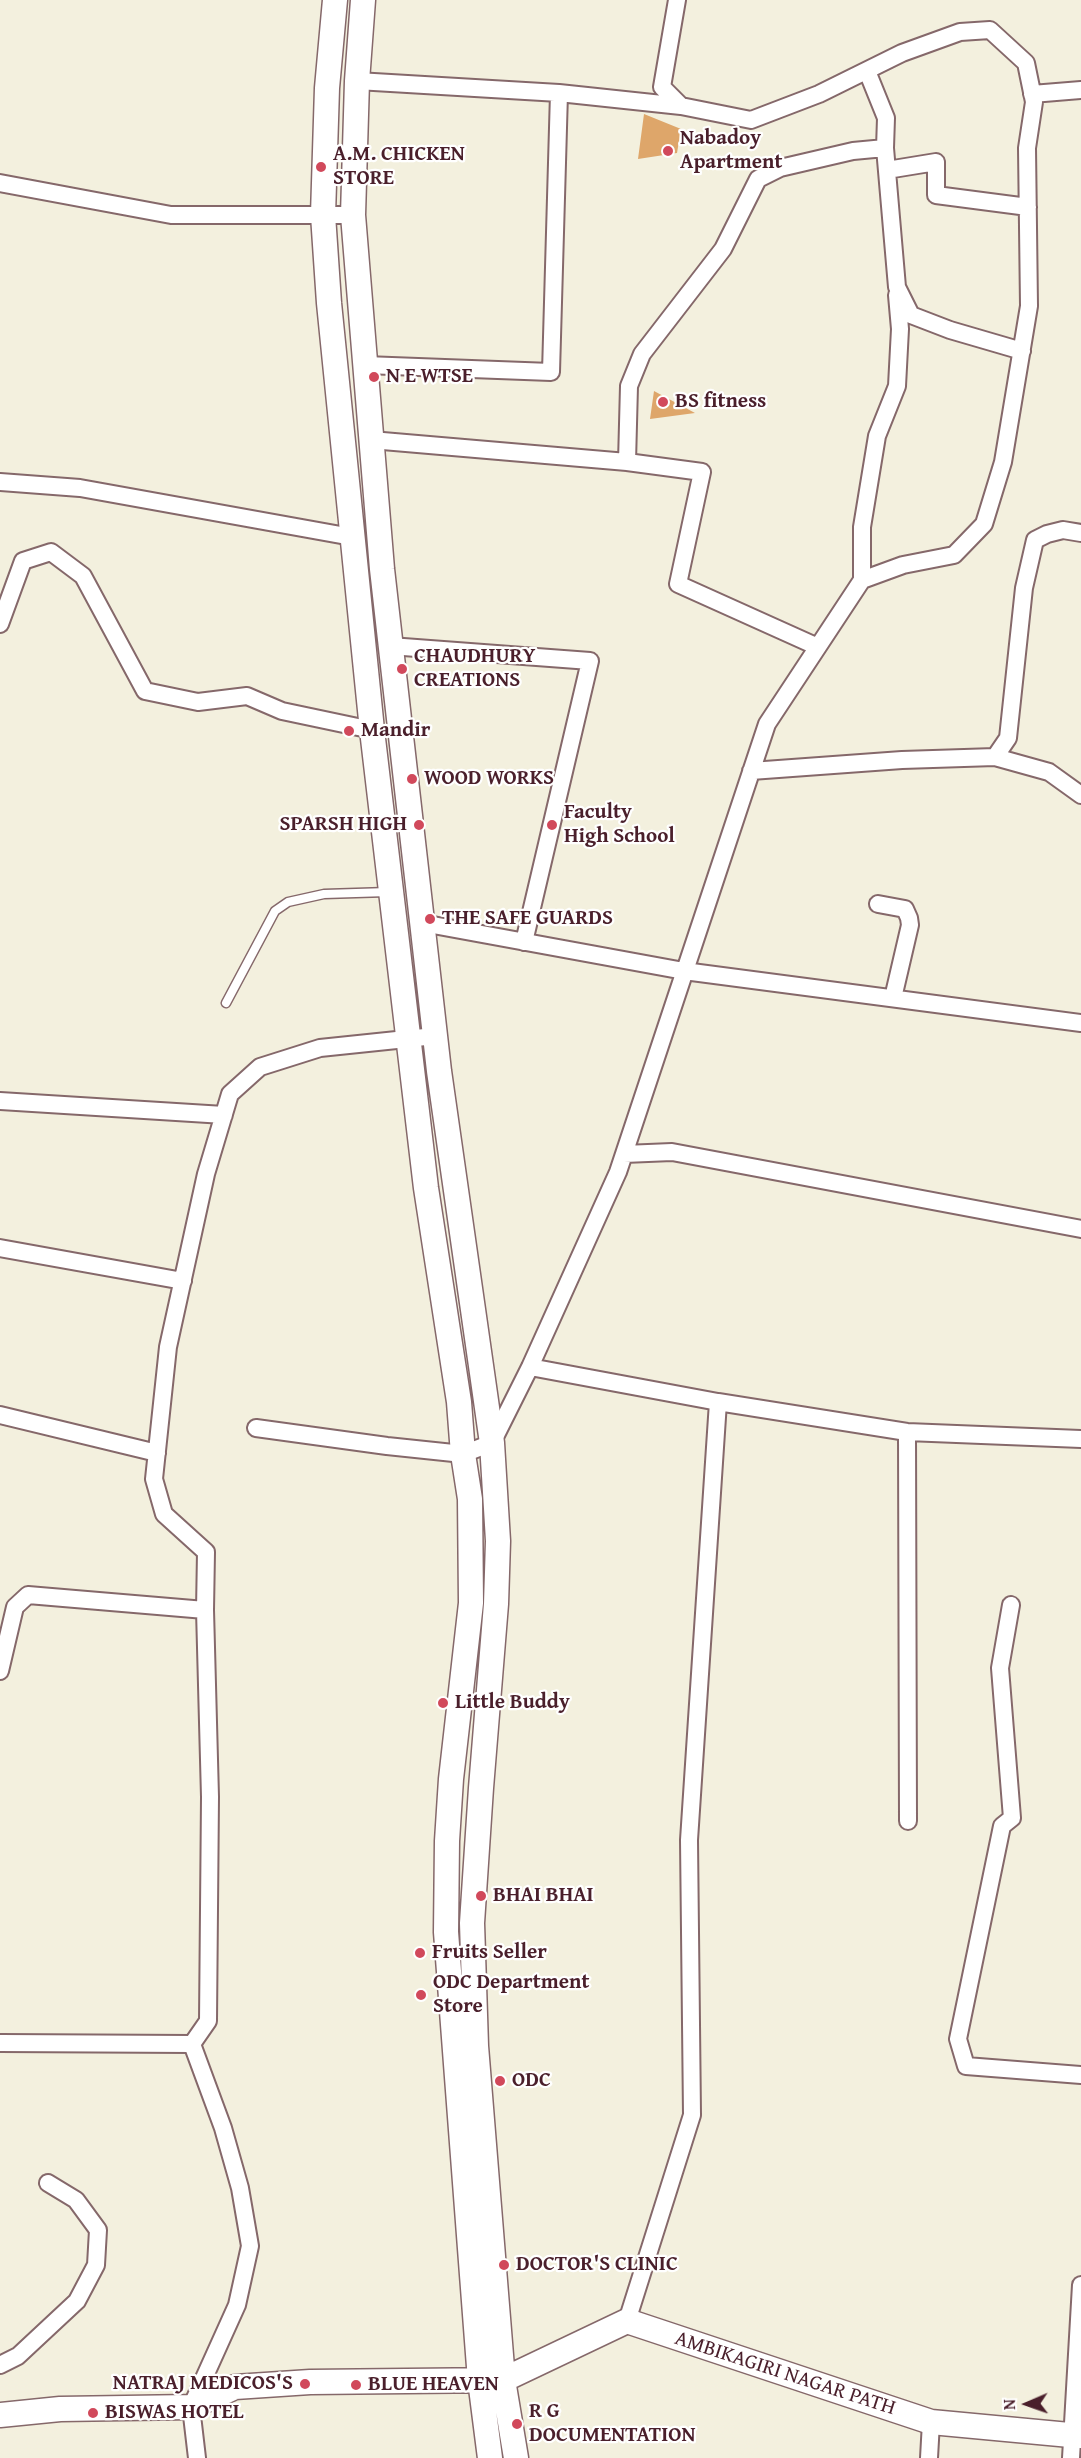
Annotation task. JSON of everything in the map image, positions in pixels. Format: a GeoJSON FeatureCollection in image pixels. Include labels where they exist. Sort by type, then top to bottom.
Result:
{"type":"FeatureCollection","features":[{"type":"Feature","properties":{"kind":"main road"},"geometry":{"type":"LineString","coordinates":[[335,0],[327,88],[323,215],[352,537],[372,730],[426,1188],[459,1402],[463,1454],[471,1499],[471,1603],[447,1840],[446,1932],[491,2380],[516,2458]]}},
{"type":"Feature","properties":{"kind":"main road"},"geometry":{"type":"LineString","coordinates":[[363,0],[357,81],[353,215],[371,440],[390,646],[435,1036],[492,1443],[498,1541],[496,1604],[472,1923],[491,2380],[490,2458]]}},
{"type":"Feature","properties":{"kind":"main road"},"geometry":{"type":"LineString","coordinates":[[0,2415],[60,2409],[191,2407],[235,2386],[310,2382],[491,2380],[627,2321]]}},
{"type":"Feature","properties":{"kind":"main road","name":"AMBIKAGIRI NAGAR PATH"},"geometry":{"type":"LineString","coordinates":[[627,2321],[931,2422],[1075,2443]]}},
{"type":"Feature","properties":{"kind":"street"},"geometry":{"type":"LineString","coordinates":[[677,0],[662,87],[681,106]]}},
{"type":"Feature","properties":{"kind":"street"},"geometry":{"type":"LineString","coordinates":[[357,81],[559,93],[681,106],[751,120],[819,94],[902,53],[960,32],[990,30],[1026,63],[1034,102],[1027,148],[1029,306],[1004,462],[984,524],[954,555],[903,565],[862,580]]}},
{"type":"Feature","properties":{"kind":"street"},"geometry":{"type":"LineString","coordinates":[[256,1428],[463,1454],[492,1443],[530,1367],[624,1154],[767,724],[862,580],[862,527],[877,436],[897,386],[900,329],[885,148],[886,118],[867,71]]}},
{"type":"Feature","properties":{"kind":"street"},"geometry":{"type":"LineString","coordinates":[[1032,94],[1081,90]]}},
{"type":"Feature","properties":{"kind":"street"},"geometry":{"type":"LineString","coordinates":[[365,365],[551,372],[559,93]]}},
{"type":"Feature","properties":{"kind":"street"},"geometry":{"type":"LineString","coordinates":[[627,462],[629,386],[642,354],[723,249],[758,178],[780,168],[853,151],[885,148]]}},
{"type":"Feature","properties":{"kind":"street"},"geometry":{"type":"LineString","coordinates":[[887,170],[936,162],[936,195],[1028,207]]}},
{"type":"Feature","properties":{"kind":"street"},"geometry":{"type":"LineString","coordinates":[[0,183],[171,215],[353,215]]}},
{"type":"Feature","properties":{"kind":"street"},"geometry":{"type":"LineString","coordinates":[[897,287],[911,315],[950,330],[1022,351]]}},
{"type":"Feature","properties":{"kind":"street"},"geometry":{"type":"LineString","coordinates":[[371,440],[627,462],[702,472],[678,584],[818,647]]}},
{"type":"Feature","properties":{"kind":"street"},"geometry":{"type":"LineString","coordinates":[[0,482],[80,488],[352,537]]}},
{"type":"Feature","properties":{"kind":"street"},"geometry":{"type":"LineString","coordinates":[[995,757],[1008,738],[1024,588],[1035,540],[1063,530],[1081,533]]}},
{"type":"Feature","properties":{"kind":"street"},"geometry":{"type":"LineString","coordinates":[[0,624],[23,561],[51,552],[83,576],[145,691],[198,702],[247,696],[282,711],[372,730]]}},
{"type":"Feature","properties":{"kind":"street"},"geometry":{"type":"LineString","coordinates":[[390,646],[590,661],[524,942]]}},
{"type":"Feature","properties":{"kind":"street"},"geometry":{"type":"LineString","coordinates":[[751,771],[902,760],[995,757],[1049,772],[1081,795]]}},
{"type":"Feature","properties":{"kind":"street"},"geometry":{"type":"LineString","coordinates":[[878,904],[905,909],[909,918],[910,925],[893,998]]}},
{"type":"Feature","properties":{"kind":"street"},"geometry":{"type":"LineString","coordinates":[[422,922],[684,971],[1081,1023]]}},
{"type":"Feature","properties":{"kind":"street"},"geometry":{"type":"LineString","coordinates":[[192,2044],[208,2021],[210,1797],[205,1610],[206,1552],[164,1514],[154,1479],[168,1347],[206,1174],[230,1094],[260,1066],[320,1048],[435,1036]]}},
{"type":"Feature","properties":{"kind":"street"},"geometry":{"type":"LineString","coordinates":[[0,1101],[224,1115]]}},
{"type":"Feature","properties":{"kind":"street"},"geometry":{"type":"LineString","coordinates":[[624,1154],[672,1152],[1081,1229]]}},
{"type":"Feature","properties":{"kind":"street"},"geometry":{"type":"LineString","coordinates":[[0,1248],[183,1281]]}},
{"type":"Feature","properties":{"kind":"street"},"geometry":{"type":"LineString","coordinates":[[530,1367],[718,1402],[907,1432],[1081,1439]]}},
{"type":"Feature","properties":{"kind":"street"},"geometry":{"type":"LineString","coordinates":[[627,2321],[692,2115],[689,1840],[718,1402]]}},
{"type":"Feature","properties":{"kind":"street"},"geometry":{"type":"LineString","coordinates":[[0,1415],[157,1452]]}},
{"type":"Feature","properties":{"kind":"street"},"geometry":{"type":"LineString","coordinates":[[907,1432],[908,1821]]}},
{"type":"Feature","properties":{"kind":"street"},"geometry":{"type":"LineString","coordinates":[[0,1671],[15,1607],[28,1595],[205,1610]]}},
{"type":"Feature","properties":{"kind":"street"},"geometry":{"type":"LineString","coordinates":[[1011,1605],[1000,1668],[1012,1818],[1002,1826],[958,2040],[966,2066],[1081,2075]]}},
{"type":"Feature","properties":{"kind":"street"},"geometry":{"type":"LineString","coordinates":[[0,2043],[192,2044]]}},
{"type":"Feature","properties":{"kind":"street"},"geometry":{"type":"LineString","coordinates":[[192,2044],[223,2128],[240,2188],[250,2246],[237,2305],[191,2407],[197,2458]]}},
{"type":"Feature","properties":{"kind":"street"},"geometry":{"type":"LineString","coordinates":[[0,2365],[18,2356],[77,2301],[96,2265],[98,2230],[76,2200],[48,2183]]}},
{"type":"Feature","properties":{"kind":"street"},"geometry":{"type":"LineString","coordinates":[[1075,2443],[1081,2285]]}},
{"type":"Feature","properties":{"kind":"street"},"geometry":{"type":"LineString","coordinates":[[929,2458],[931,2422]]}},
{"type":"Feature","properties":{"kind":"lane"},"geometry":{"type":"LineString","coordinates":[[226,1003],[275,911],[288,902],[324,894],[392,892]]}},
{"type":"Feature","properties":{"kind":"building"},"geometry":{"type":"Polygon","coordinates":[[[644,114],[681,129],[677,153],[638,159],[644,114]]]}},
{"type":"Feature","properties":{"kind":"building","name":"BS fitness"},"geometry":{"type":"Polygon","coordinates":[[[654,391],[695,413],[650,419],[654,391]]]}},
{"type":"Feature","properties":{"kind":"place","name":"Nabadoy Apartment"},"geometry":{"type":"Point","coordinates":[668,151]}},
{"type":"Feature","properties":{"kind":"place","name":"A.M. CHICKEN STORE"},"geometry":{"type":"Point","coordinates":[321,167]}},
{"type":"Feature","properties":{"kind":"place","name":"N E WTSE"},"geometry":{"type":"Point","coordinates":[374,377]}},
{"type":"Feature","properties":{"kind":"place","name":"BS fitness"},"geometry":{"type":"Point","coordinates":[663,402]}},
{"type":"Feature","properties":{"kind":"place","name":"CHAUDHURY CREATIONS"},"geometry":{"type":"Point","coordinates":[402,669]}},
{"type":"Feature","properties":{"kind":"place","name":"Mandir"},"geometry":{"type":"Point","coordinates":[349,731]}},
{"type":"Feature","properties":{"kind":"place","name":"WOOD WORKS"},"geometry":{"type":"Point","coordinates":[412,779]}},
{"type":"Feature","properties":{"kind":"place","name":"SPARSH HIGH"},"geometry":{"type":"Point","coordinates":[419,825]}},
{"type":"Feature","properties":{"kind":"place","name":"Faculty High School"},"geometry":{"type":"Point","coordinates":[552,825]}},
{"type":"Feature","properties":{"kind":"place","name":"THE SAFE GUARDS"},"geometry":{"type":"Point","coordinates":[430,919]}},
{"type":"Feature","properties":{"kind":"place","name":"Little Buddy"},"geometry":{"type":"Point","coordinates":[443,1703]}},
{"type":"Feature","properties":{"kind":"place","name":"BHAI BHAI"},"geometry":{"type":"Point","coordinates":[481,1896]}},
{"type":"Feature","properties":{"kind":"place","name":"Fruits Seller"},"geometry":{"type":"Point","coordinates":[420,1953]}},
{"type":"Feature","properties":{"kind":"place","name":"ODC Department Store"},"geometry":{"type":"Point","coordinates":[421,1995]}},
{"type":"Feature","properties":{"kind":"place","name":"ODC"},"geometry":{"type":"Point","coordinates":[500,2081]}},
{"type":"Feature","properties":{"kind":"place","name":"DOCTOR'S CLINIC"},"geometry":{"type":"Point","coordinates":[504,2265]}},
{"type":"Feature","properties":{"kind":"place","name":"NATRAJ MEDICOS'S"},"geometry":{"type":"Point","coordinates":[305,2384]}},
{"type":"Feature","properties":{"kind":"place","name":"BLUE HEAVEN"},"geometry":{"type":"Point","coordinates":[356,2385]}},
{"type":"Feature","properties":{"kind":"place","name":"BISWAS HOTEL"},"geometry":{"type":"Point","coordinates":[93,2413]}},
{"type":"Feature","properties":{"kind":"place","name":"R G DOCUMENTATION"},"geometry":{"type":"Point","coordinates":[517,2424]}}]}
